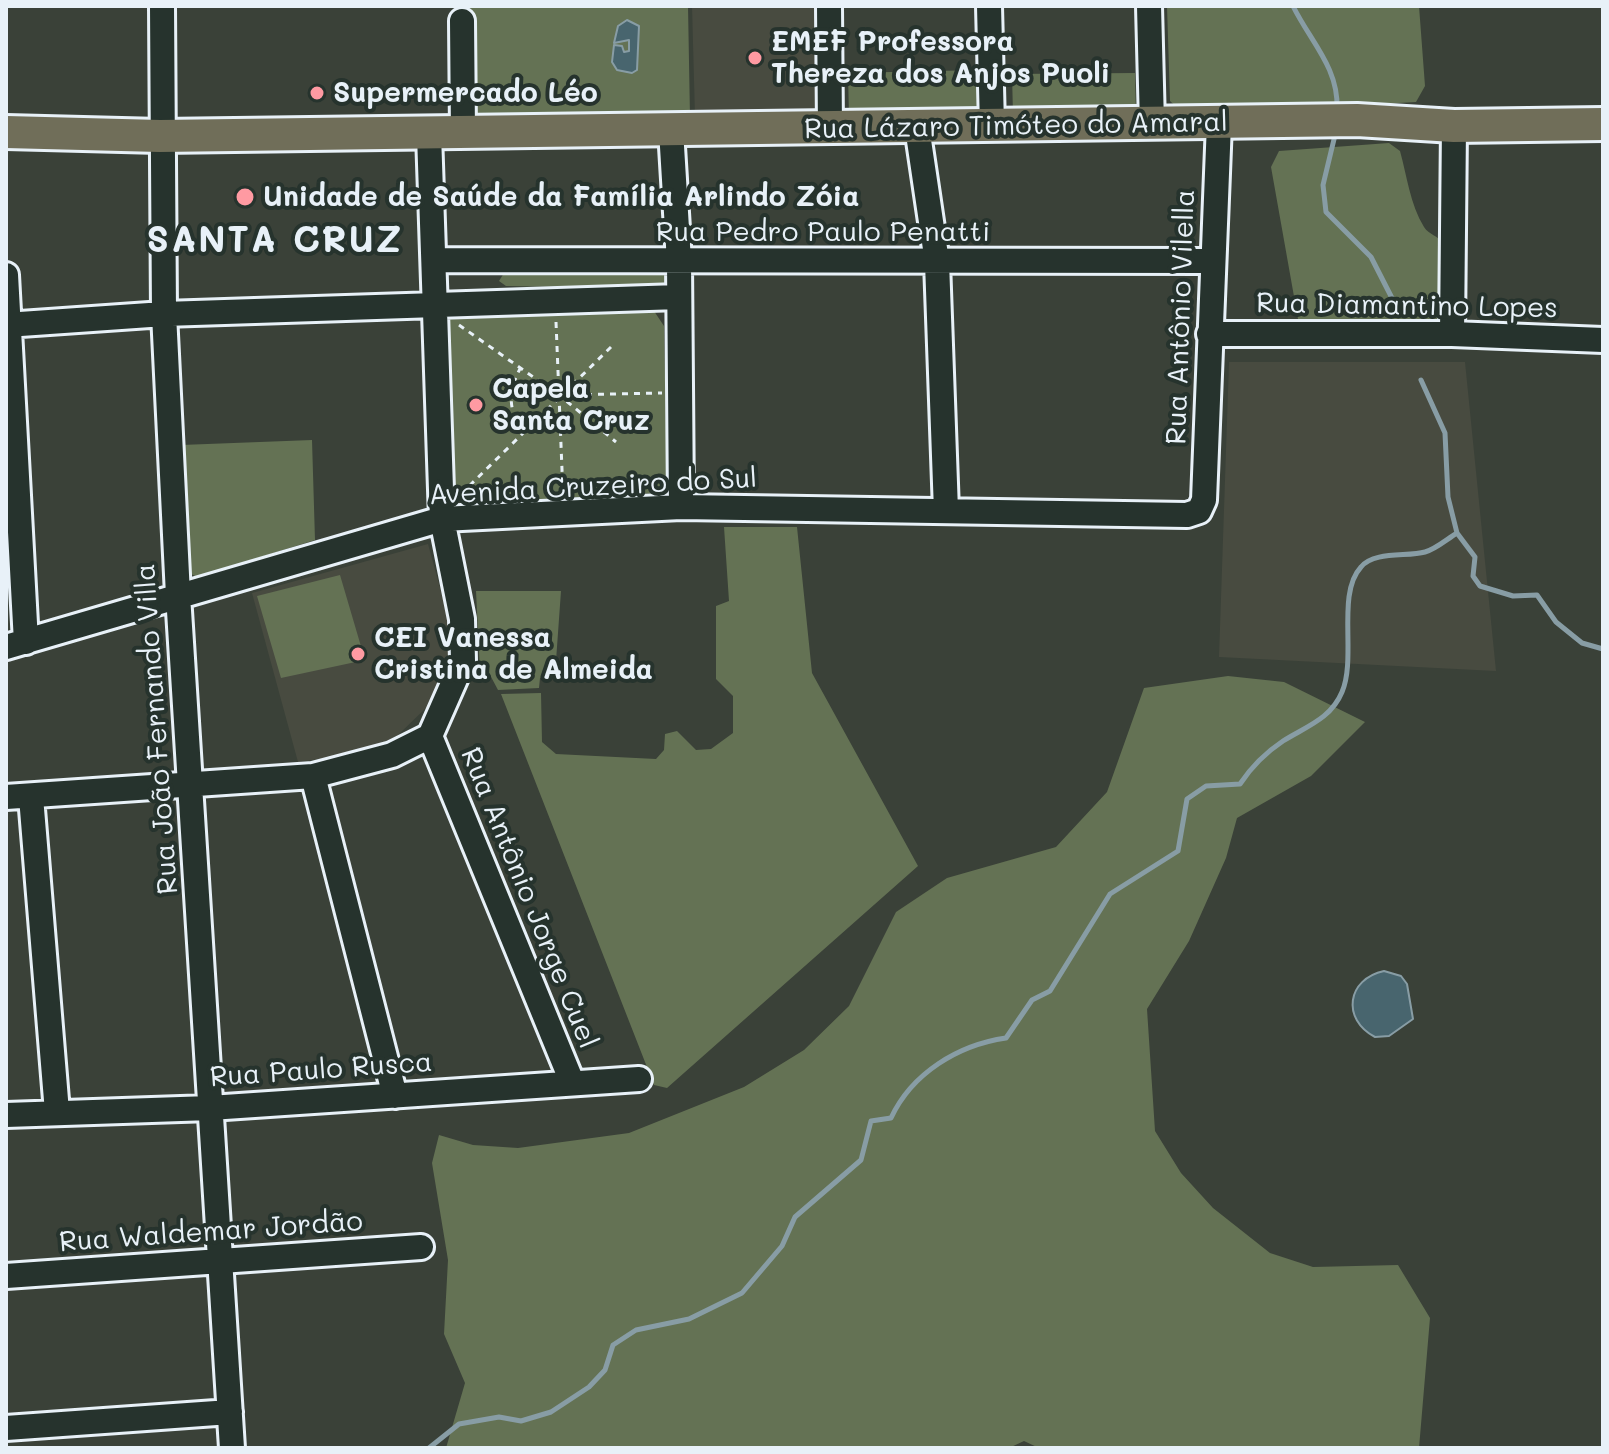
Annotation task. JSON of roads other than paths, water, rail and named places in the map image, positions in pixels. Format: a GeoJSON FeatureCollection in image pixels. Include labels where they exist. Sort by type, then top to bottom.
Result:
{"type":"FeatureCollection","features":[{"type":"Feature","properties":{"kind":"main road","name":"Rua Lázaro Timóteo do Amaral"},"geometry":{"type":"LineString","coordinates":[[6,132],[160,136],[429,134],[1152,125],[1311,120],[1454,126],[1603,124]]}},
{"type":"Feature","properties":{"kind":"street","name":"Rua João Fernando Villa"},"geometry":{"type":"LineString","coordinates":[[162,6],[160,136],[164,314],[178,595],[232,1448]]}},
{"type":"Feature","properties":{"kind":"street"},"geometry":{"type":"LineString","coordinates":[[829,6],[830,129]]}},
{"type":"Feature","properties":{"kind":"street"},"geometry":{"type":"LineString","coordinates":[[989,6],[992,126]]}},
{"type":"Feature","properties":{"kind":"street"},"geometry":{"type":"LineString","coordinates":[[1149,6],[1152,125]]}},
{"type":"Feature","properties":{"kind":"street"},"geometry":{"type":"LineString","coordinates":[[462,21],[463,132]]}},
{"type":"Feature","properties":{"kind":"street","name":"Rua Antônio Vilella"},"geometry":{"type":"LineString","coordinates":[[1199,511],[1204,500],[1219,123]]}},
{"type":"Feature","properties":{"kind":"street"},"geometry":{"type":"LineString","coordinates":[[1452,334],[1454,126]]}},
{"type":"Feature","properties":{"kind":"street"},"geometry":{"type":"LineString","coordinates":[[917,127],[937,262],[946,511]]}},
{"type":"Feature","properties":{"kind":"street"},"geometry":{"type":"LineString","coordinates":[[671,130],[679,262],[681,507]]}},
{"type":"Feature","properties":{"kind":"street"},"geometry":{"type":"LineString","coordinates":[[6,797],[191,787],[313,776],[392,755],[430,736],[463,661],[462,619],[449,509],[443,312],[435,260],[429,134]]}},
{"type":"Feature","properties":{"kind":"street","name":"Rua Pedro Paulo Penatti"},"geometry":{"type":"LineString","coordinates":[[435,260],[1212,261]]}},
{"type":"Feature","properties":{"kind":"street"},"geometry":{"type":"LineString","coordinates":[[493,262],[493,302]]}},
{"type":"Feature","properties":{"kind":"street"},"geometry":{"type":"LineString","coordinates":[[6,275],[16,644]]}},
{"type":"Feature","properties":{"kind":"street"},"geometry":{"type":"LineString","coordinates":[[8,325],[164,314],[443,312],[493,302],[679,297]]}},
{"type":"Feature","properties":{"kind":"street","name":"Rua Diamantino Lopes"},"geometry":{"type":"LineString","coordinates":[[1209,334],[1452,334],[1603,340]]}},
{"type":"Feature","properties":{"kind":"street","name":"Avenida Cruzeiro do Sul"},"geometry":{"type":"LineString","coordinates":[[16,644],[449,509],[681,507],[1187,515],[1199,511]]}},
{"type":"Feature","properties":{"kind":"street","name":"Rua Antônio Jorge Cuel"},"geometry":{"type":"LineString","coordinates":[[430,736],[572,1082]]}},
{"type":"Feature","properties":{"kind":"street"},"geometry":{"type":"LineString","coordinates":[[313,776],[395,1096]]}},
{"type":"Feature","properties":{"kind":"street"},"geometry":{"type":"LineString","coordinates":[[31,797],[57,1112]]}},
{"type":"Feature","properties":{"kind":"street","name":"Rua Paulo Rusca"},"geometry":{"type":"LineString","coordinates":[[6,1115],[210,1108],[639,1079]]}},
{"type":"Feature","properties":{"kind":"street","name":"Rua Waldemar Jordão"},"geometry":{"type":"LineString","coordinates":[[6,1276],[421,1247]]}},
{"type":"Feature","properties":{"kind":"street"},"geometry":{"type":"LineString","coordinates":[[6,1428],[230,1412]]}},
{"type":"Feature","properties":{"kind":"water"},"geometry":{"type":"Polygon","coordinates":[[[627,20],[639,26],[637,70],[632,73],[617,70],[612,62],[614,45],[622,46],[624,52],[629,51],[629,40],[614,43],[618,26],[627,20]]]}},
{"type":"Feature","properties":{"kind":"water"},"geometry":{"type":"Polygon","coordinates":[[[1384,971],[1401,976],[1407,984],[1413,1019],[1389,1036],[1375,1037],[1357,1020],[1353,1000],[1362,982],[1384,971]]]}},
{"type":"Feature","properties":{"kind":"waterway"},"geometry":{"type":"LineString","coordinates":[[1293,6],[1328,68],[1337,109]]}},
{"type":"Feature","properties":{"kind":"waterway"},"geometry":{"type":"LineString","coordinates":[[1336,131],[1323,185],[1326,212],[1371,257],[1395,304]]}},
{"type":"Feature","properties":{"kind":"waterway"},"geometry":{"type":"LineString","coordinates":[[1421,380],[1445,433],[1448,497],[1457,533],[1475,557],[1473,576],[1480,586],[1513,596],[1537,595],[1556,622],[1582,643],[1603,649]]}},
{"type":"Feature","properties":{"kind":"waterway"},"geometry":{"type":"LineString","coordinates":[[429,1448],[459,1424],[499,1417],[521,1421],[551,1412],[589,1387],[605,1370],[613,1345],[636,1330],[689,1319],[742,1293],[782,1246],[795,1217],[861,1160],[871,1121],[891,1118],[911,1088],[938,1064],[971,1047],[1006,1038],[1032,1000],[1050,991],[1110,894],[1178,851],[1187,799],[1206,786],[1240,784],[1270,750],[1331,709],[1342,692],[1346,678],[1350,593],[1361,567],[1382,557],[1429,551],[1457,533]]}},
{"type":"Feature","properties":{"kind":"place","name":"EMEF Professora Thereza dos Anjos Puoli"},"geometry":{"type":"Point","coordinates":[755,58]}},
{"type":"Feature","properties":{"kind":"place","name":"Supermercado Léo"},"geometry":{"type":"Point","coordinates":[317,93]}},
{"type":"Feature","properties":{"kind":"place","name":"Unidade de Saúde da Família Arlindo Zóia"},"geometry":{"type":"Point","coordinates":[245,197]}},
{"type":"Feature","properties":{"kind":"place","name":"Capela Santa Cruz"},"geometry":{"type":"Point","coordinates":[476,405]}},
{"type":"Feature","properties":{"kind":"place","name":"CEI Vanessa Cristina de Almeida"},"geometry":{"type":"Point","coordinates":[358,654]}},
{"type":"Feature","properties":{"kind":"district","name":"SANTA CRUZ"},"geometry":{"type":"Point","coordinates":[275,241]}}]}
